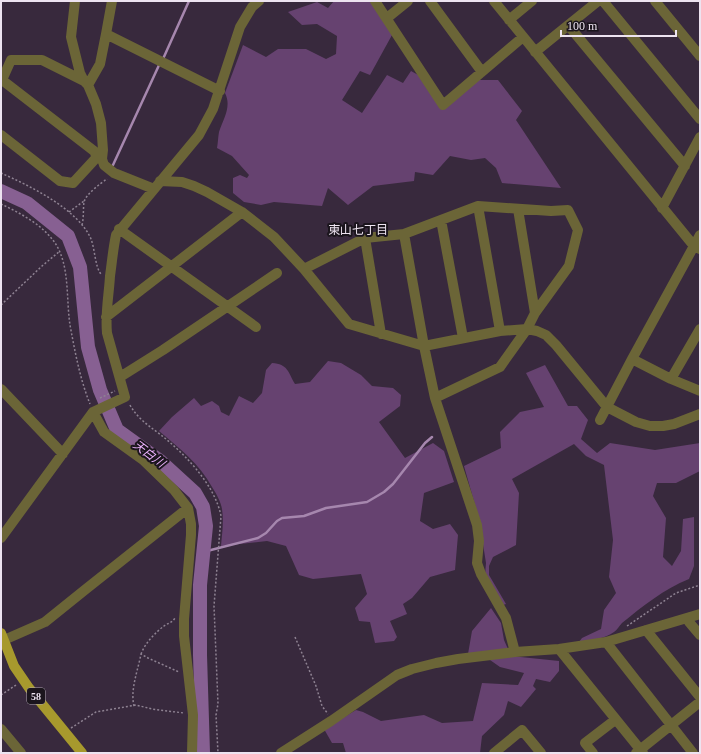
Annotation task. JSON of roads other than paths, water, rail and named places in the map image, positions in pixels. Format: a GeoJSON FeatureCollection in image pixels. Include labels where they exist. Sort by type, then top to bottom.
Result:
{"type":"FeatureCollection","features":[{"type":"Feature","properties":{"kind":"main road","name":"58"},"geometry":{"type":"LineString","coordinates":[[2,637],[14,666],[24,681],[82,753]]}},
{"type":"Feature","properties":{"kind":"street"},"geometry":{"type":"LineString","coordinates":[[1,135],[60,181],[73,183],[99,158],[103,150],[101,123],[96,104],[78,67],[71,37],[75,1]]}},
{"type":"Feature","properties":{"kind":"street"},"geometry":{"type":"LineString","coordinates":[[86,83],[100,64],[112,1]]}},
{"type":"Feature","properties":{"kind":"street"},"geometry":{"type":"LineString","coordinates":[[1,538],[64,454],[91,408],[122,393],[120,377],[107,333],[106,317],[112,253],[116,235],[119,229],[198,135],[207,121],[220,91],[240,27],[252,7],[259,1]]}},
{"type":"Feature","properties":{"kind":"street"},"geometry":{"type":"LineString","coordinates":[[375,1],[443,105],[523,37]]}},
{"type":"Feature","properties":{"kind":"street"},"geometry":{"type":"LineString","coordinates":[[387,18],[408,1]]}},
{"type":"Feature","properties":{"kind":"street"},"geometry":{"type":"LineString","coordinates":[[430,1],[482,72]]}},
{"type":"Feature","properties":{"kind":"street"},"geometry":{"type":"LineString","coordinates":[[494,1],[662,208],[697,248]]}},
{"type":"Feature","properties":{"kind":"street"},"geometry":{"type":"LineString","coordinates":[[509,20],[532,1]]}},
{"type":"Feature","properties":{"kind":"street"},"geometry":{"type":"LineString","coordinates":[[535,52],[598,1]]}},
{"type":"Feature","properties":{"kind":"street"},"geometry":{"type":"LineString","coordinates":[[603,1],[700,119]]}},
{"type":"Feature","properties":{"kind":"street"},"geometry":{"type":"LineString","coordinates":[[655,1],[700,56]]}},
{"type":"Feature","properties":{"kind":"street"},"geometry":{"type":"LineString","coordinates":[[568,25],[684,166]]}},
{"type":"Feature","properties":{"kind":"street"},"geometry":{"type":"LineString","coordinates":[[106,34],[220,91]]}},
{"type":"Feature","properties":{"kind":"street"},"geometry":{"type":"LineString","coordinates":[[86,83],[42,60],[11,60],[1,81],[94,150],[104,165],[114,173],[157,185],[182,182],[207,192],[242,212],[274,237],[304,269],[350,324],[424,346],[500,330],[527,329],[546,335],[607,407],[636,422],[650,426],[674,424],[700,414]]}},
{"type":"Feature","properties":{"kind":"street"},"geometry":{"type":"LineString","coordinates":[[662,208],[700,137]]}},
{"type":"Feature","properties":{"kind":"street"},"geometry":{"type":"LineString","coordinates":[[304,269],[364,238],[404,234],[478,206],[551,211],[568,210],[578,230],[569,266],[535,313],[527,329],[500,367],[435,398]]}},
{"type":"Feature","properties":{"kind":"street"},"geometry":{"type":"LineString","coordinates":[[478,206],[500,330]]}},
{"type":"Feature","properties":{"kind":"street"},"geometry":{"type":"LineString","coordinates":[[518,209],[535,313]]}},
{"type":"Feature","properties":{"kind":"street"},"geometry":{"type":"LineString","coordinates":[[106,317],[242,212]]}},
{"type":"Feature","properties":{"kind":"street"},"geometry":{"type":"LineString","coordinates":[[441,220],[463,338]]}},
{"type":"Feature","properties":{"kind":"street"},"geometry":{"type":"LineString","coordinates":[[119,229],[256,327]]}},
{"type":"Feature","properties":{"kind":"street"},"geometry":{"type":"LineString","coordinates":[[404,234],[435,398],[477,525],[479,541],[478,563],[480,574],[506,618],[515,652]]}},
{"type":"Feature","properties":{"kind":"street"},"geometry":{"type":"LineString","coordinates":[[600,420],[632,359],[697,248],[700,235]]}},
{"type":"Feature","properties":{"kind":"street"},"geometry":{"type":"LineString","coordinates":[[364,238],[382,334]]}},
{"type":"Feature","properties":{"kind":"street"},"geometry":{"type":"LineString","coordinates":[[120,377],[228,307],[277,273]]}},
{"type":"Feature","properties":{"kind":"street"},"geometry":{"type":"LineString","coordinates":[[671,379],[697,342],[700,328]]}},
{"type":"Feature","properties":{"kind":"street"},"geometry":{"type":"LineString","coordinates":[[632,359],[671,379],[700,391]]}},
{"type":"Feature","properties":{"kind":"street"},"geometry":{"type":"LineString","coordinates":[[1,388],[64,454]]}},
{"type":"Feature","properties":{"kind":"street"},"geometry":{"type":"LineString","coordinates":[[91,408],[104,432],[157,473],[174,490],[188,508],[191,524],[191,536],[184,619],[188,674],[193,713],[192,753]]}},
{"type":"Feature","properties":{"kind":"street"},"geometry":{"type":"LineString","coordinates":[[2,637],[45,622],[188,508]]}},
{"type":"Feature","properties":{"kind":"street"},"geometry":{"type":"LineString","coordinates":[[281,753],[331,721],[397,675],[412,669],[436,663],[515,652],[559,649],[606,642],[700,614]]}},
{"type":"Feature","properties":{"kind":"street"},"geometry":{"type":"LineString","coordinates":[[688,618],[689,622],[700,635]]}},
{"type":"Feature","properties":{"kind":"street"},"geometry":{"type":"LineString","coordinates":[[646,630],[700,698]]}},
{"type":"Feature","properties":{"kind":"street"},"geometry":{"type":"LineString","coordinates":[[606,642],[693,753]]}},
{"type":"Feature","properties":{"kind":"street"},"geometry":{"type":"LineString","coordinates":[[559,649],[640,752],[700,702]]}},
{"type":"Feature","properties":{"kind":"street"},"geometry":{"type":"LineString","coordinates":[[593,753],[585,743],[615,720]]}},
{"type":"Feature","properties":{"kind":"street"},"geometry":{"type":"LineString","coordinates":[[1,729],[21,753]]}},
{"type":"Feature","properties":{"kind":"street"},"geometry":{"type":"LineString","coordinates":[[494,753],[522,730],[541,753]]}},
{"type":"Feature","properties":{"kind":"waterway"},"geometry":{"type":"LineString","coordinates":[[163,59],[189,1]]}},
{"type":"Feature","properties":{"kind":"waterway"},"geometry":{"type":"LineString","coordinates":[[113,165],[160,63]]}},
{"type":"Feature","properties":{"kind":"waterway","name":"天白川"},"geometry":{"type":"LineString","coordinates":[[1,191],[27,203],[68,236],[80,267],[88,347],[100,390],[117,430],[160,461],[195,493],[203,507],[206,526],[200,585],[200,655],[203,753]]}},
{"type":"Feature","properties":{"kind":"waterway"},"geometry":{"type":"LineString","coordinates":[[203,552],[258,538],[266,533],[277,521],[282,518],[304,516],[326,508],[367,502],[384,492],[393,484],[425,443],[432,437]]}},
{"type":"Feature","properties":{"kind":"district","name":"東山七丁目"},"geometry":{"type":"Point","coordinates":[358,230]}}]}
